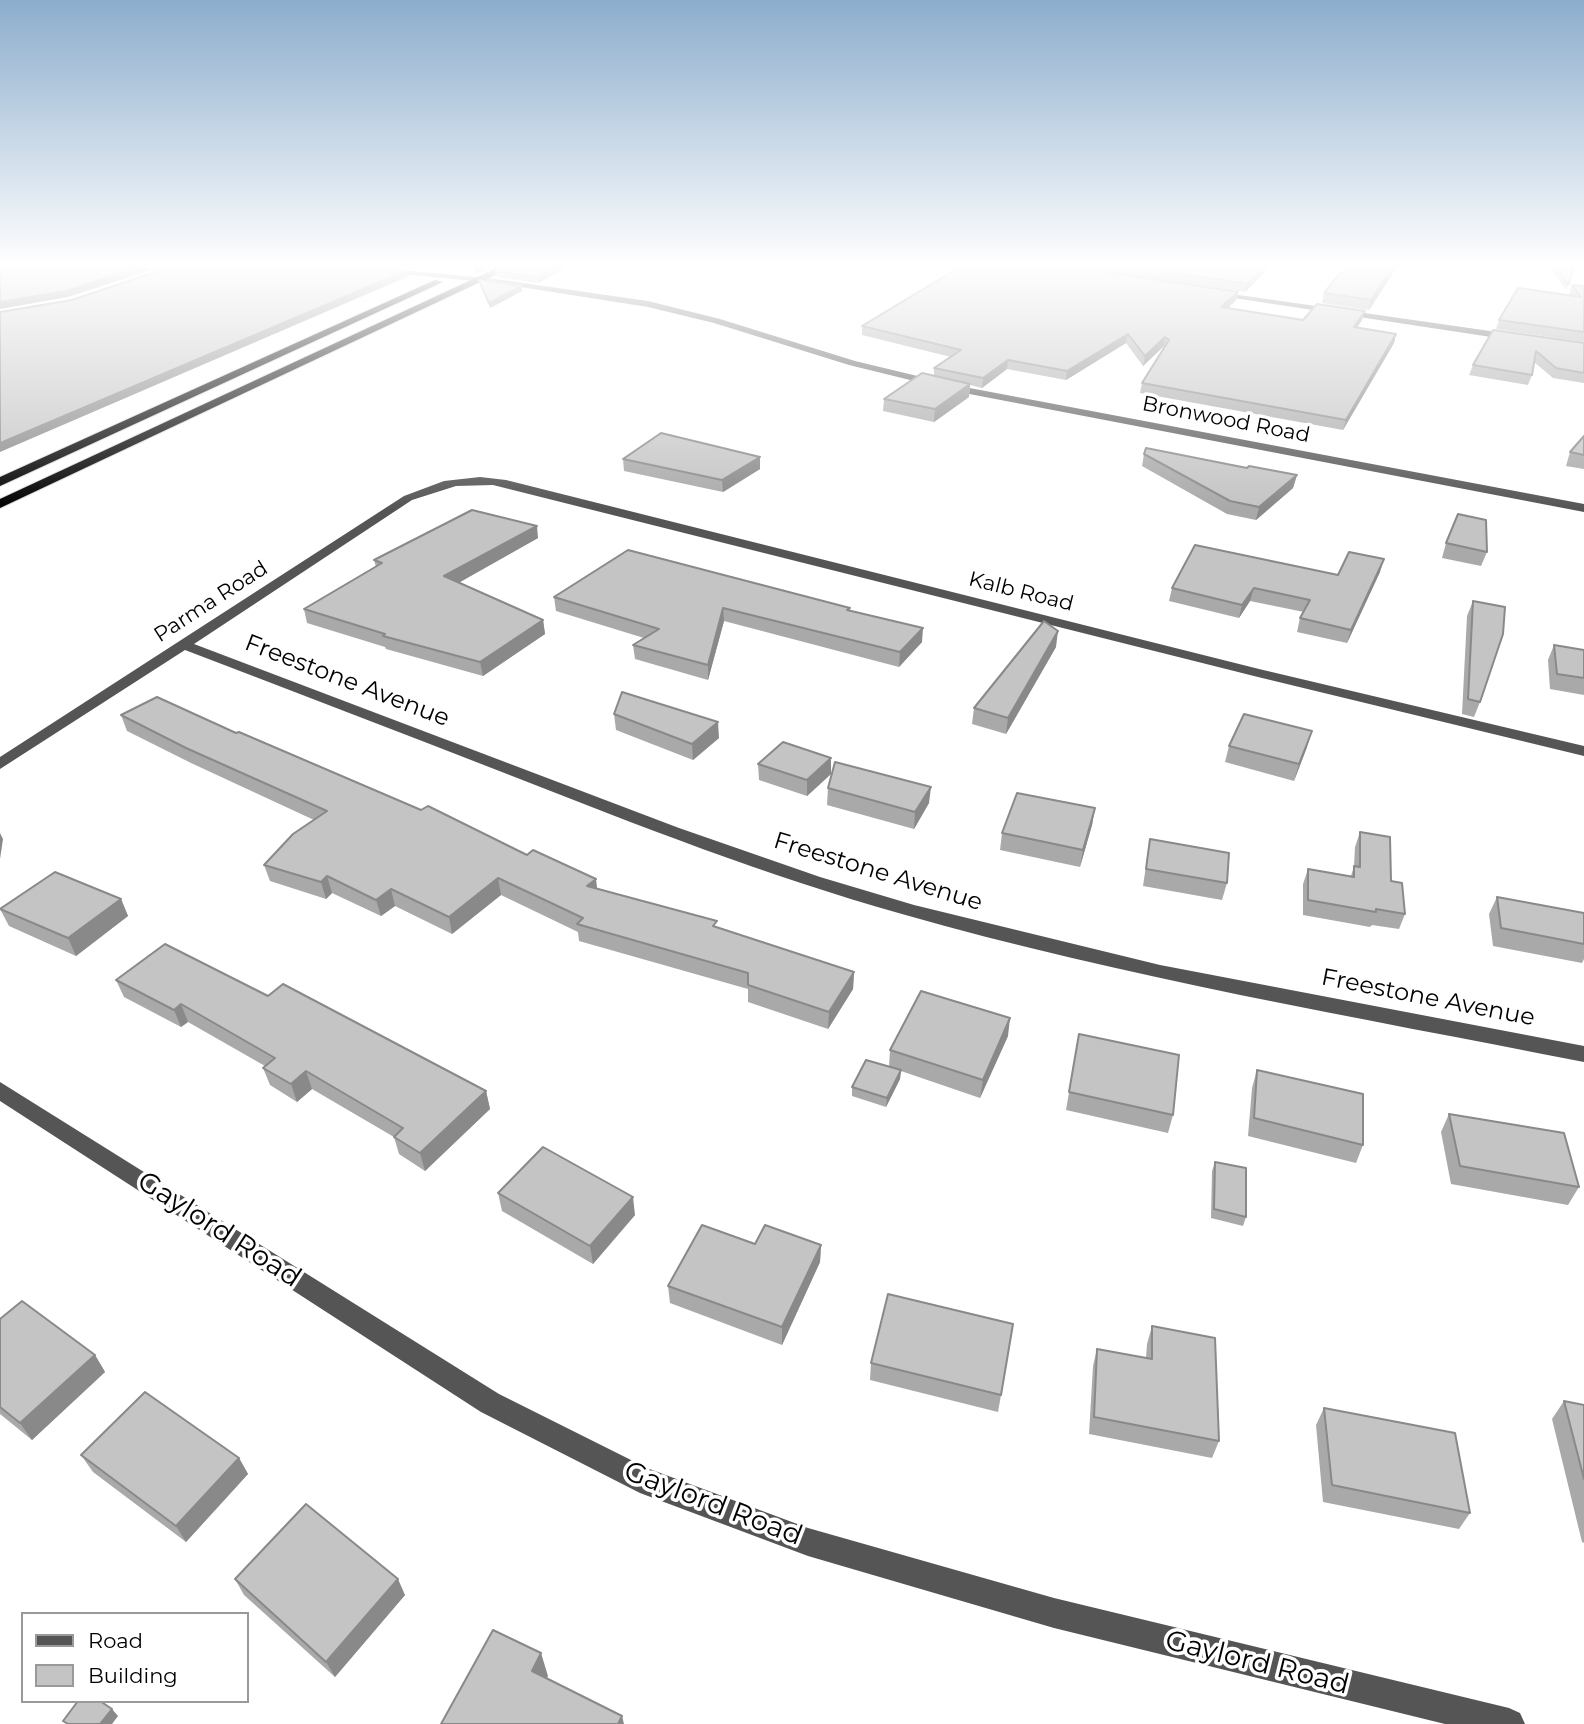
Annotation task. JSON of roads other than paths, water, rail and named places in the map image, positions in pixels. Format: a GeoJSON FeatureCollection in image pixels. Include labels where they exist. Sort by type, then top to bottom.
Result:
{"type":"FeatureCollection","features":[{"type":"Feature","properties":{"kind":"highway"},"geometry":{"type":"LineString","coordinates":[[0,482],[296,347]]}},
{"type":"Feature","properties":{"kind":"highway"},"geometry":{"type":"LineString","coordinates":[[0,504],[333,347]]}},
{"type":"Feature","properties":{"kind":"street","name":"Bronwood Road"},"geometry":{"type":"LineString","coordinates":[[800,347],[959,389],[1584,508]]}},
{"type":"Feature","properties":{"kind":"street","name":"Kalb Road"},"geometry":{"type":"LineString","coordinates":[[448,482],[477,480],[506,483],[1324,690],[1584,751]]}},
{"type":"Feature","properties":{"kind":"street","name":"Parma Road"},"geometry":{"type":"LineString","coordinates":[[0,764],[408,498],[448,482]]}},
{"type":"Feature","properties":{"kind":"street","name":"Freestone Avenue"},"geometry":{"type":"LineString","coordinates":[[185,645],[699,842],[910,910],[1053,948],[1584,1054]]}},
{"type":"Feature","properties":{"kind":"street","name":"Gaylord Road"},"geometry":{"type":"LineString","coordinates":[[0,1090],[490,1403],[640,1479],[808,1542],[1054,1614],[1509,1724]]}}]}
